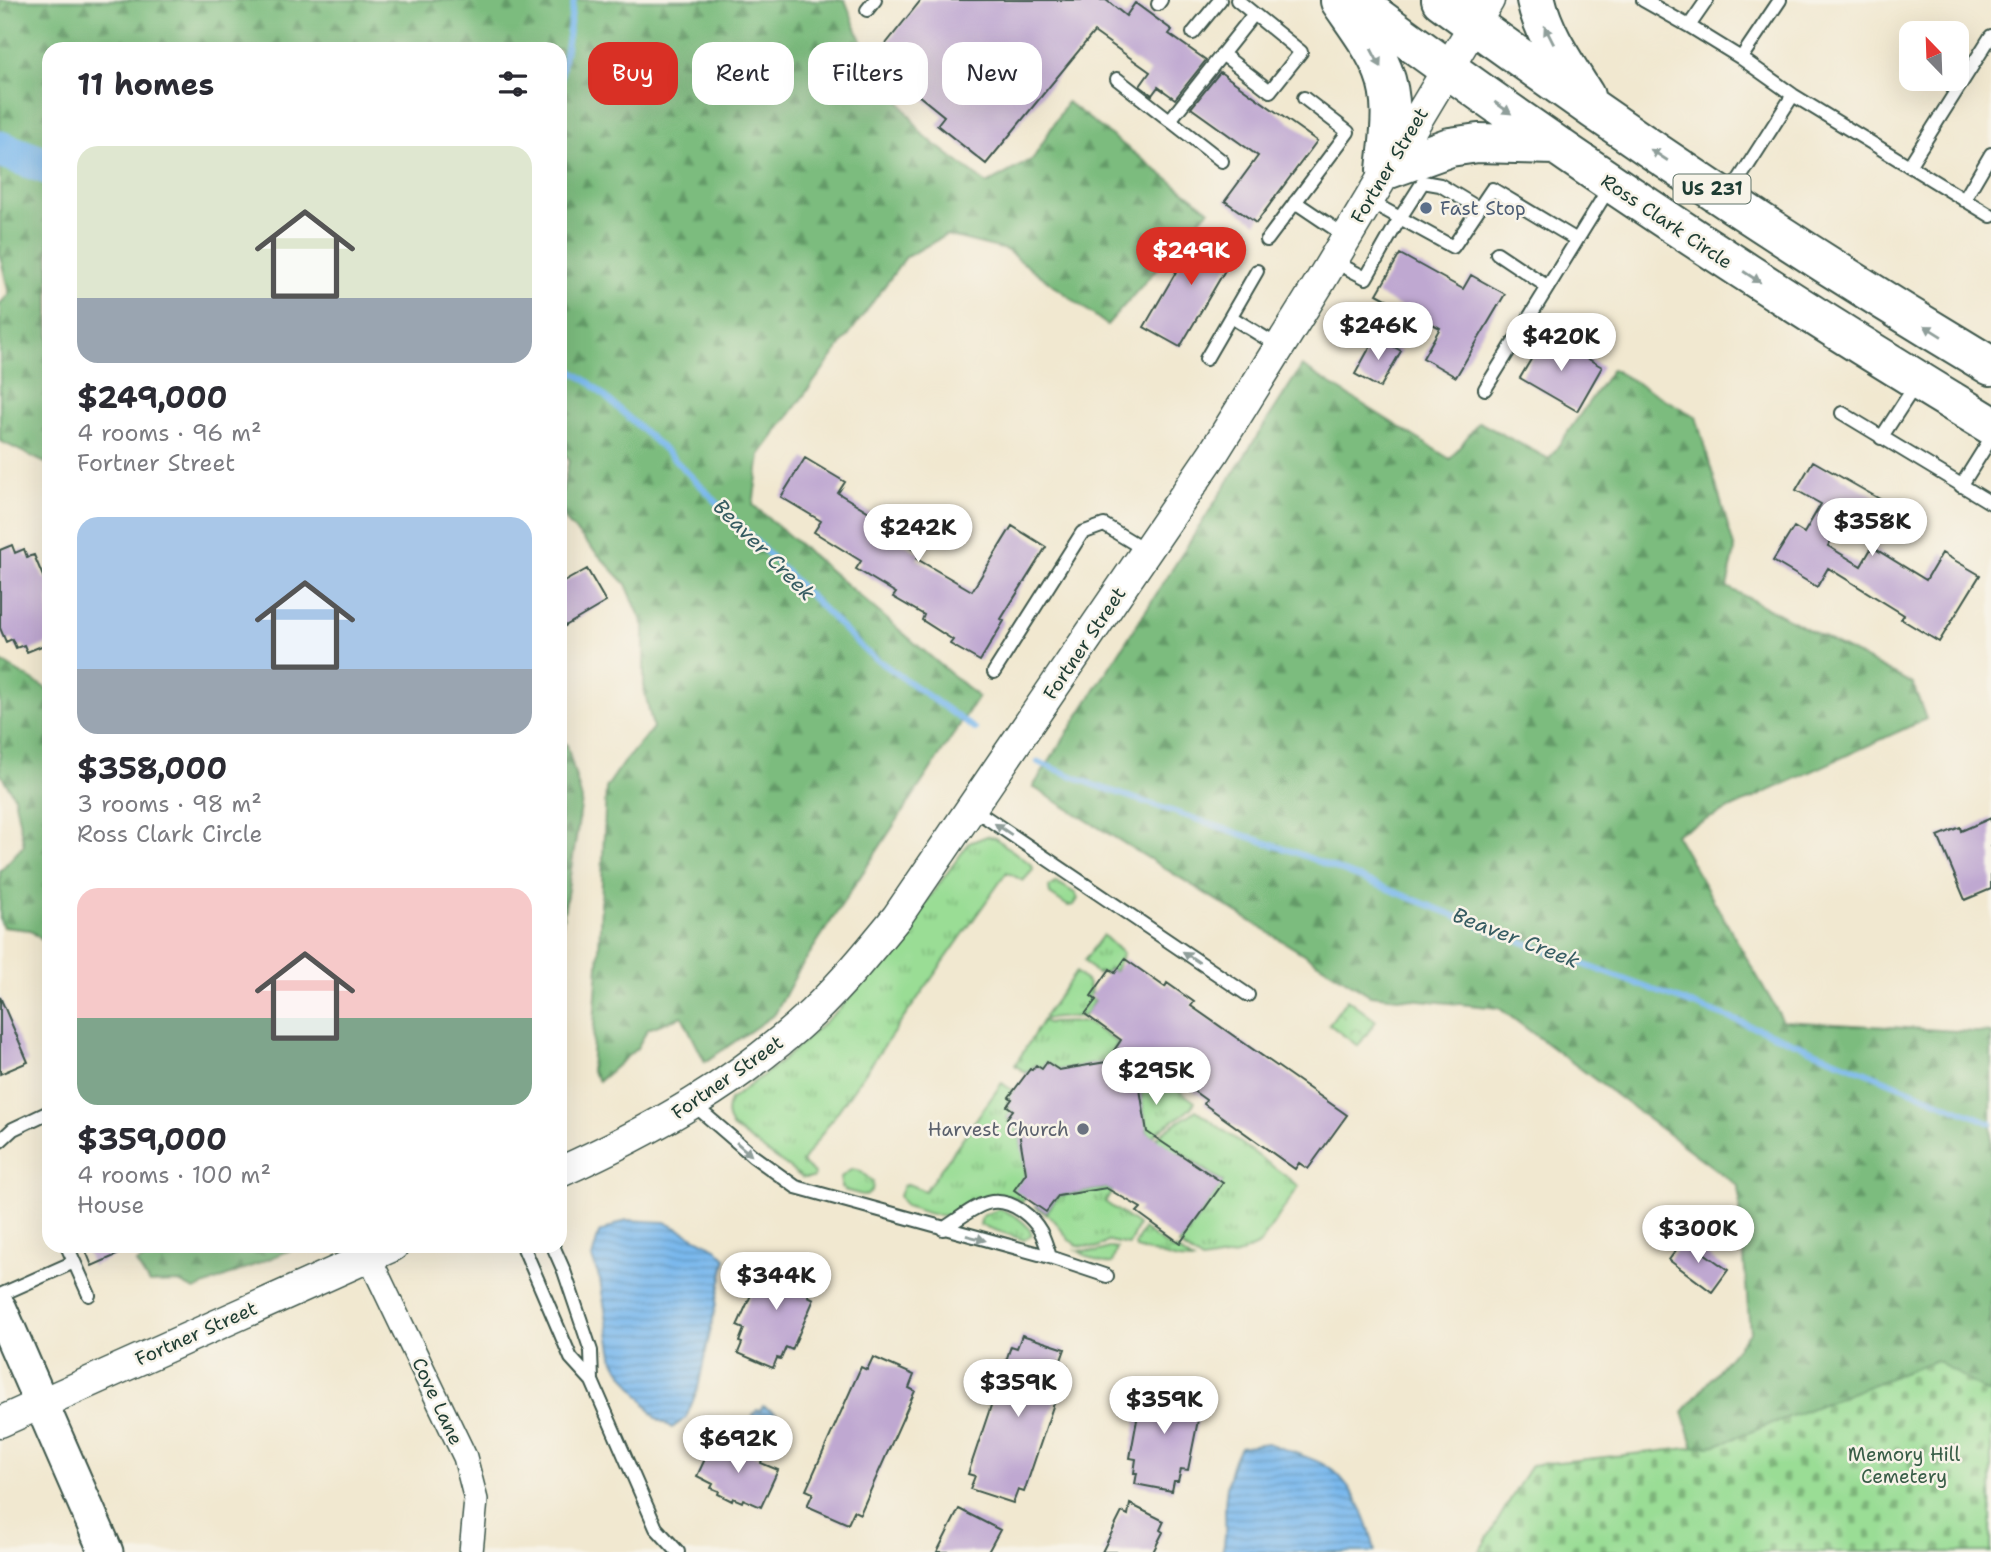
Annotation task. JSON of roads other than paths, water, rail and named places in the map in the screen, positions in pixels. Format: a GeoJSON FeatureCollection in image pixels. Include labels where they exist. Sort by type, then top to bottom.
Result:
{"type":"FeatureCollection","features":[{"type":"Feature","properties":{"kind":"highway"},"geometry":{"type":"LineString","coordinates":[[1340,0],[1384,71],[1389,93],[1391,119],[1377,185]]}},
{"type":"Feature","properties":{"kind":"highway","name":"Ross Clark Circle"},"geometry":{"type":"LineString","coordinates":[[1354,0],[1555,145],[1714,253],[1991,425]]}},
{"type":"Feature","properties":{"kind":"highway","name":"US 231"},"geometry":{"type":"LineString","coordinates":[[1441,0],[1481,12],[1593,110],[1861,287],[1991,366]]}},
{"type":"Feature","properties":{"kind":"highway"},"geometry":{"type":"LineString","coordinates":[[1536,0],[1551,39],[1593,110]]}},
{"type":"Feature","properties":{"kind":"highway"},"geometry":{"type":"LineString","coordinates":[[1377,185],[1450,147],[1469,144],[1555,145]]}},
{"type":"Feature","properties":{"kind":"main road"},"geometry":{"type":"LineString","coordinates":[[0,1309],[106,1552]]}},
{"type":"Feature","properties":{"kind":"street","name":"Fortner Street"},"geometry":{"type":"LineString","coordinates":[[567,1169],[650,1129],[692,1104],[783,1038],[839,985],[897,917],[1214,452],[1481,12]]}},
{"type":"Feature","properties":{"kind":"street","name":"Fortner Street"},"geometry":{"type":"LineString","coordinates":[[0,1422],[377,1253]]}},
{"type":"Feature","properties":{"kind":"street","name":"Cove Lane"},"geometry":{"type":"LineString","coordinates":[[382,1253],[473,1481],[476,1500],[471,1552]]}},
{"type":"Feature","properties":{"kind":"lane"},"geometry":{"type":"LineString","coordinates":[[1193,33],[1220,0]]}},
{"type":"Feature","properties":{"kind":"lane"},"geometry":{"type":"LineString","coordinates":[[1222,54],[1270,91],[1301,52],[1237,0]]}},
{"type":"Feature","properties":{"kind":"lane"},"geometry":{"type":"LineString","coordinates":[[1643,0],[1741,58],[1793,95],[1991,216]]}},
{"type":"Feature","properties":{"kind":"lane"},"geometry":{"type":"LineString","coordinates":[[1689,26],[1707,0]]}},
{"type":"Feature","properties":{"kind":"lane"},"geometry":{"type":"LineString","coordinates":[[1741,58],[1780,0]]}},
{"type":"Feature","properties":{"kind":"lane"},"geometry":{"type":"LineString","coordinates":[[1170,120],[1254,14]]}},
{"type":"Feature","properties":{"kind":"lane"},"geometry":{"type":"LineString","coordinates":[[1909,166],[1991,36]]}},
{"type":"Feature","properties":{"kind":"lane"},"geometry":{"type":"LineString","coordinates":[[1117,79],[1222,161]]}},
{"type":"Feature","properties":{"kind":"lane"},"geometry":{"type":"LineString","coordinates":[[1727,199],[1793,95]]}},
{"type":"Feature","properties":{"kind":"lane"},"geometry":{"type":"LineString","coordinates":[[1267,240],[1348,132],[1304,99]]}},
{"type":"Feature","properties":{"kind":"lane"},"geometry":{"type":"LineString","coordinates":[[1964,200],[1990,160]]}},
{"type":"Feature","properties":{"kind":"lane"},"geometry":{"type":"LineString","coordinates":[[1295,202],[1366,278],[1423,182],[1440,185],[1478,208]]}},
{"type":"Feature","properties":{"kind":"lane"},"geometry":{"type":"LineString","coordinates":[[1485,389],[1611,184]]}},
{"type":"Feature","properties":{"kind":"lane"},"geometry":{"type":"LineString","coordinates":[[1377,185],[1400,218],[1453,247],[1492,189],[1577,240]]}},
{"type":"Feature","properties":{"kind":"lane"},"geometry":{"type":"LineString","coordinates":[[1497,253],[1548,287]]}},
{"type":"Feature","properties":{"kind":"lane"},"geometry":{"type":"LineString","coordinates":[[1206,359],[1257,271]]}},
{"type":"Feature","properties":{"kind":"lane"},"geometry":{"type":"LineString","coordinates":[[1231,317],[1280,347]]}},
{"type":"Feature","properties":{"kind":"lane"},"geometry":{"type":"LineString","coordinates":[[1881,438],[1918,381]]}},
{"type":"Feature","properties":{"kind":"lane"},"geometry":{"type":"LineString","coordinates":[[1842,413],[1991,503]]}},
{"type":"Feature","properties":{"kind":"lane"},"geometry":{"type":"LineString","coordinates":[[1961,486],[1991,438]]}},
{"type":"Feature","properties":{"kind":"lane"},"geometry":{"type":"LineString","coordinates":[[994,672],[1082,534],[1104,525],[1147,551]]}},
{"type":"Feature","properties":{"kind":"lane"},"geometry":{"type":"LineString","coordinates":[[972,808],[1248,995]]}},
{"type":"Feature","properties":{"kind":"lane"},"geometry":{"type":"LineString","coordinates":[[692,1104],[753,1157],[796,1188],[1050,1257],[1107,1276]]}},
{"type":"Feature","properties":{"kind":"lane"},"geometry":{"type":"LineString","coordinates":[[0,1141],[13,1129],[42,1115]]}},
{"type":"Feature","properties":{"kind":"lane"},"geometry":{"type":"LineString","coordinates":[[943,1229],[983,1204],[996,1200],[1009,1202],[1040,1227],[1050,1257]]}},
{"type":"Feature","properties":{"kind":"lane"},"geometry":{"type":"LineString","coordinates":[[71,1253],[89,1295]]}},
{"type":"Feature","properties":{"kind":"lane"},"geometry":{"type":"LineString","coordinates":[[526,1253],[570,1358],[592,1381],[656,1528],[678,1552]]}},
{"type":"Feature","properties":{"kind":"lane"},"geometry":{"type":"LineString","coordinates":[[556,1253],[591,1351],[592,1381]]}},
{"type":"Feature","properties":{"kind":"lane"},"geometry":{"type":"LineString","coordinates":[[0,1295],[75,1262]]}},
{"type":"Feature","properties":{"kind":"water"},"geometry":{"type":"Polygon","coordinates":[[[626,1220],[665,1222],[716,1248],[726,1258],[698,1388],[686,1418],[672,1428],[655,1417],[614,1361],[600,1280],[592,1258],[599,1233],[626,1220]]]}},
{"type":"Feature","properties":{"kind":"water"},"geometry":{"type":"Polygon","coordinates":[[[763,1406],[776,1413],[775,1425],[769,1435],[766,1434],[758,1443],[752,1443],[749,1433],[752,1419],[754,1413],[760,1411],[763,1406]]]}},
{"type":"Feature","properties":{"kind":"water"},"geometry":{"type":"Polygon","coordinates":[[[1267,1443],[1320,1462],[1341,1478],[1361,1508],[1375,1552],[1222,1552],[1226,1492],[1234,1461],[1240,1447],[1267,1443]]]}},
{"type":"Feature","properties":{"kind":"waterway"},"geometry":{"type":"LineString","coordinates":[[567,42],[574,0]]}},
{"type":"Feature","properties":{"kind":"waterway","name":"Beaver Creek"},"geometry":{"type":"LineString","coordinates":[[0,149],[42,164]]}},
{"type":"Feature","properties":{"kind":"waterway","name":"Beaver Creek"},"geometry":{"type":"LineString","coordinates":[[567,368],[590,383],[668,453],[865,651],[975,729]]}},
{"type":"Feature","properties":{"kind":"waterway","name":"Beaver Creek"},"geometry":{"type":"LineString","coordinates":[[1038,762],[1094,785],[1297,853],[1501,934],[1770,1033],[1991,1123]]}},
{"type":"Feature","properties":{"kind":"place","name":"Fast Stop"},"geometry":{"type":"Point","coordinates":[1426,208]}},
{"type":"Feature","properties":{"kind":"place","name":"Harvest Church"},"geometry":{"type":"Point","coordinates":[1083,1129]}},
{"type":"Feature","properties":{"kind":"park label","name":"Memory Hill Cemetery"},"geometry":{"type":"Point","coordinates":[1904,1465]}}]}
